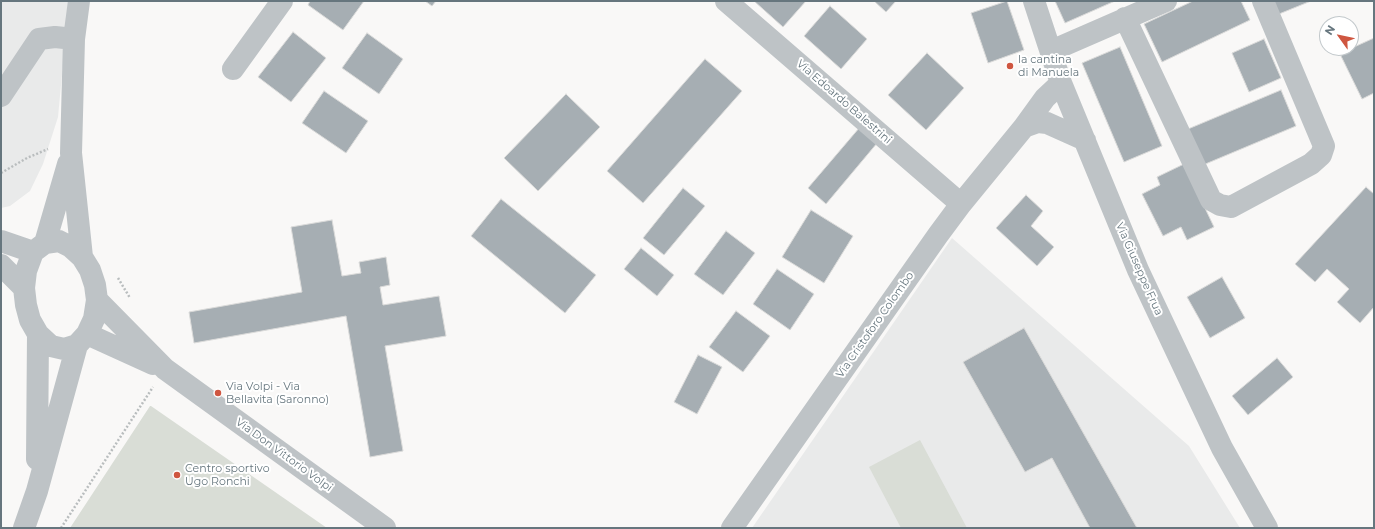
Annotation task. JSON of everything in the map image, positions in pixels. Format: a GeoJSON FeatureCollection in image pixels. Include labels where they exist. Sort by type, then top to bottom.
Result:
{"type":"FeatureCollection","features":[{"type":"Feature","properties":{"kind":"street"},"geometry":{"type":"LineString","coordinates":[[79,1],[74,39],[71,153],[82,257]]}},
{"type":"Feature","properties":{"kind":"street"},"geometry":{"type":"LineString","coordinates":[[233,68],[282,1]]}},
{"type":"Feature","properties":{"kind":"street","name":"Via Edoardo Balestrini"},"geometry":{"type":"LineString","coordinates":[[726,1],[961,204]]}},
{"type":"Feature","properties":{"kind":"street","name":"Via Giuseppe Frua"},"geometry":{"type":"LineString","coordinates":[[1034,1],[1061,82],[1138,270],[1222,448],[1266,528]]}},
{"type":"Feature","properties":{"kind":"street"},"geometry":{"type":"LineString","coordinates":[[1051,51],[1166,1]]}},
{"type":"Feature","properties":{"kind":"street"},"geometry":{"type":"LineString","coordinates":[[1126,18],[1211,200],[1220,205],[1231,207],[1311,164],[1321,155],[1324,146],[1263,1]]}},
{"type":"Feature","properties":{"kind":"street"},"geometry":{"type":"LineString","coordinates":[[1,96],[39,39],[55,37],[74,39]]}},
{"type":"Feature","properties":{"kind":"street","name":"Via Cristoforo Colombo"},"geometry":{"type":"LineString","coordinates":[[732,528],[961,204],[1046,98],[1061,82]]}},
{"type":"Feature","properties":{"kind":"street"},"geometry":{"type":"LineString","coordinates":[[1024,127],[1038,122],[1047,123],[1085,140]]}},
{"type":"Feature","properties":{"kind":"street"},"geometry":{"type":"LineString","coordinates":[[71,153],[39,248],[26,271],[24,288],[30,320],[38,334],[51,346],[64,349],[82,339]]}},
{"type":"Feature","properties":{"kind":"street"},"geometry":{"type":"LineString","coordinates":[[1,241],[39,248],[59,241],[71,246],[82,257],[90,270],[95,285],[97,300],[94,319],[82,339],[24,528]]}},
{"type":"Feature","properties":{"kind":"street"},"geometry":{"type":"LineString","coordinates":[[1,265],[24,288]]}},
{"type":"Feature","properties":{"kind":"street","name":"Via Don Vittorio Volpi"},"geometry":{"type":"LineString","coordinates":[[97,300],[159,377]]}},
{"type":"Feature","properties":{"kind":"street"},"geometry":{"type":"LineString","coordinates":[[36,491],[38,334]]}},
{"type":"Feature","properties":{"kind":"street","name":"Via Don Vittorio Volpi"},"geometry":{"type":"LineString","coordinates":[[82,339],[159,377],[385,528]]}},
{"type":"Feature","properties":{"kind":"path"},"geometry":{"type":"LineString","coordinates":[[1,173],[27,158],[51,147],[71,153]]}},
{"type":"Feature","properties":{"kind":"path"},"geometry":{"type":"LineString","coordinates":[[115,271],[131,300]]}},
{"type":"Feature","properties":{"kind":"path"},"geometry":{"type":"LineString","coordinates":[[61,528],[159,377]]}},
{"type":"Feature","properties":{"kind":"shaded area"},"geometry":{"type":"Polygon","coordinates":[[[1,1],[69,1],[58,117],[43,164],[30,191],[10,206],[1,208],[1,1]]]}},
{"type":"Feature","properties":{"kind":"shaded area"},"geometry":{"type":"Polygon","coordinates":[[[952,238],[1189,446],[1240,528],[752,528],[952,238]]]}},
{"type":"Feature","properties":{"kind":"shaded area","name":"Centro sportivo Ugo Ronchi"},"geometry":{"type":"Polygon","coordinates":[[[151,406],[327,528],[70,528],[151,406]]]}},
{"type":"Feature","properties":{"kind":"shaded area"},"geometry":{"type":"Polygon","coordinates":[[[920,440],[967,528],[901,528],[869,467],[920,440]]]}},
{"type":"Feature","properties":{"kind":"building"},"geometry":{"type":"Polygon","coordinates":[[[310,1],[364,1],[343,30],[308,5],[310,1]]]}},
{"type":"Feature","properties":{"kind":"building"},"geometry":{"type":"Polygon","coordinates":[[[425,1],[436,1],[432,6],[425,1]]]}},
{"type":"Feature","properties":{"kind":"building"},"geometry":{"type":"Polygon","coordinates":[[[754,1],[806,1],[783,27],[754,1]]]}},
{"type":"Feature","properties":{"kind":"building"},"geometry":{"type":"Polygon","coordinates":[[[874,1],[896,1],[886,12],[874,1]]]}},
{"type":"Feature","properties":{"kind":"building"},"geometry":{"type":"Polygon","coordinates":[[[1007,1],[1024,50],[988,63],[971,13],[1007,1]]]}},
{"type":"Feature","properties":{"kind":"building"},"geometry":{"type":"Polygon","coordinates":[[[1055,1],[1115,1],[1065,23],[1055,1]]]}},
{"type":"Feature","properties":{"kind":"building"},"geometry":{"type":"Polygon","coordinates":[[[1193,1],[1241,1],[1250,20],[1162,62],[1144,24],[1193,1]]]}},
{"type":"Feature","properties":{"kind":"building"},"geometry":{"type":"Polygon","coordinates":[[[1273,1],[1311,1],[1279,14],[1273,1]]]}},
{"type":"Feature","properties":{"kind":"building"},"geometry":{"type":"Polygon","coordinates":[[[830,6],[867,39],[841,69],[804,36],[830,6]]]}},
{"type":"Feature","properties":{"kind":"building"},"geometry":{"type":"Polygon","coordinates":[[[293,32],[326,58],[291,102],[258,77],[293,32]]]}},
{"type":"Feature","properties":{"kind":"building"},"geometry":{"type":"Polygon","coordinates":[[[367,33],[403,59],[379,94],[342,68],[367,33]]]}},
{"type":"Feature","properties":{"kind":"building"},"geometry":{"type":"Polygon","coordinates":[[[1374,38],[1374,93],[1362,99],[1341,56],[1359,56],[1359,45],[1374,38]]]}},
{"type":"Feature","properties":{"kind":"building"},"geometry":{"type":"Polygon","coordinates":[[[1264,39],[1281,78],[1249,92],[1232,53],[1264,39]]]}},
{"type":"Feature","properties":{"kind":"building"},"geometry":{"type":"Polygon","coordinates":[[[1120,47],[1162,146],[1124,162],[1082,63],[1120,47]]]}},
{"type":"Feature","properties":{"kind":"building"},"geometry":{"type":"Polygon","coordinates":[[[927,53],[964,88],[926,130],[888,95],[927,53]]]}},
{"type":"Feature","properties":{"kind":"building"},"geometry":{"type":"Polygon","coordinates":[[[705,59],[742,91],[643,203],[607,171],[705,59]]]}},
{"type":"Feature","properties":{"kind":"building"},"geometry":{"type":"Polygon","coordinates":[[[1281,90],[1296,126],[1203,165],[1188,129],[1281,90]]]}},
{"type":"Feature","properties":{"kind":"building"},"geometry":{"type":"Polygon","coordinates":[[[324,91],[368,121],[346,153],[302,123],[324,91]]]}},
{"type":"Feature","properties":{"kind":"building"},"geometry":{"type":"Polygon","coordinates":[[[566,94],[600,127],[538,191],[504,158],[566,94]]]}},
{"type":"Feature","properties":{"kind":"building"},"geometry":{"type":"Polygon","coordinates":[[[860,127],[878,142],[826,204],[808,188],[860,127]]]}},
{"type":"Feature","properties":{"kind":"building"},"geometry":{"type":"Polygon","coordinates":[[[1184,164],[1214,227],[1187,240],[1181,227],[1163,236],[1142,194],[1160,185],[1157,177],[1184,164]]]}},
{"type":"Feature","properties":{"kind":"building"},"geometry":{"type":"Polygon","coordinates":[[[1366,187],[1374,194],[1374,307],[1360,323],[1337,302],[1349,289],[1327,269],[1315,282],[1295,264],[1366,187]]]}},
{"type":"Feature","properties":{"kind":"building"},"geometry":{"type":"Polygon","coordinates":[[[683,188],[705,206],[664,255],[643,238],[683,188]]]}},
{"type":"Feature","properties":{"kind":"building"},"geometry":{"type":"Polygon","coordinates":[[[1026,195],[1043,211],[1031,226],[1054,247],[1037,266],[996,228],[1026,195]]]}},
{"type":"Feature","properties":{"kind":"building"},"geometry":{"type":"Polygon","coordinates":[[[501,199],[596,275],[565,313],[471,236],[501,199]]]}},
{"type":"Feature","properties":{"kind":"building"},"geometry":{"type":"Polygon","coordinates":[[[811,210],[853,236],[824,283],[782,257],[811,210]]]}},
{"type":"Feature","properties":{"kind":"building"},"geometry":{"type":"Polygon","coordinates":[[[332,220],[342,276],[361,273],[359,262],[386,257],[390,285],[380,287],[383,305],[439,296],[446,336],[385,346],[403,451],[370,457],[346,316],[194,343],[189,312],[302,292],[291,227],[332,220]]]}},
{"type":"Feature","properties":{"kind":"building"},"geometry":{"type":"Polygon","coordinates":[[[726,231],[755,253],[723,295],[694,274],[726,231]]]}},
{"type":"Feature","properties":{"kind":"building"},"geometry":{"type":"Polygon","coordinates":[[[641,248],[674,275],[657,296],[624,269],[641,248]]]}},
{"type":"Feature","properties":{"kind":"building"},"geometry":{"type":"Polygon","coordinates":[[[777,269],[814,294],[790,330],[753,304],[777,269]]]}},
{"type":"Feature","properties":{"kind":"building"},"geometry":{"type":"Polygon","coordinates":[[[1222,277],[1245,318],[1210,338],[1187,297],[1222,277]]]}},
{"type":"Feature","properties":{"kind":"building"},"geometry":{"type":"Polygon","coordinates":[[[736,311],[770,336],[743,372],[709,347],[736,311]]]}},
{"type":"Feature","properties":{"kind":"building"},"geometry":{"type":"Polygon","coordinates":[[[1024,328],[1137,528],[1090,528],[1052,458],[1025,472],[963,362],[1024,328]]]}},
{"type":"Feature","properties":{"kind":"building"},"geometry":{"type":"Polygon","coordinates":[[[698,355],[722,367],[697,414],[674,402],[698,355]]]}},
{"type":"Feature","properties":{"kind":"building"},"geometry":{"type":"Polygon","coordinates":[[[1277,358],[1293,377],[1248,415],[1232,396],[1277,358]]]}},
{"type":"Feature","properties":{"kind":"place","name":"la cantina di Manuela"},"geometry":{"type":"Point","coordinates":[1010,66]}},
{"type":"Feature","properties":{"kind":"place","name":"Via Volpi - Via Bellavita (Saronno)"},"geometry":{"type":"Point","coordinates":[218,393]}},
{"type":"Feature","properties":{"kind":"place","name":"Centro sportivo Ugo Ronchi"},"geometry":{"type":"Point","coordinates":[177,475]}}]}
